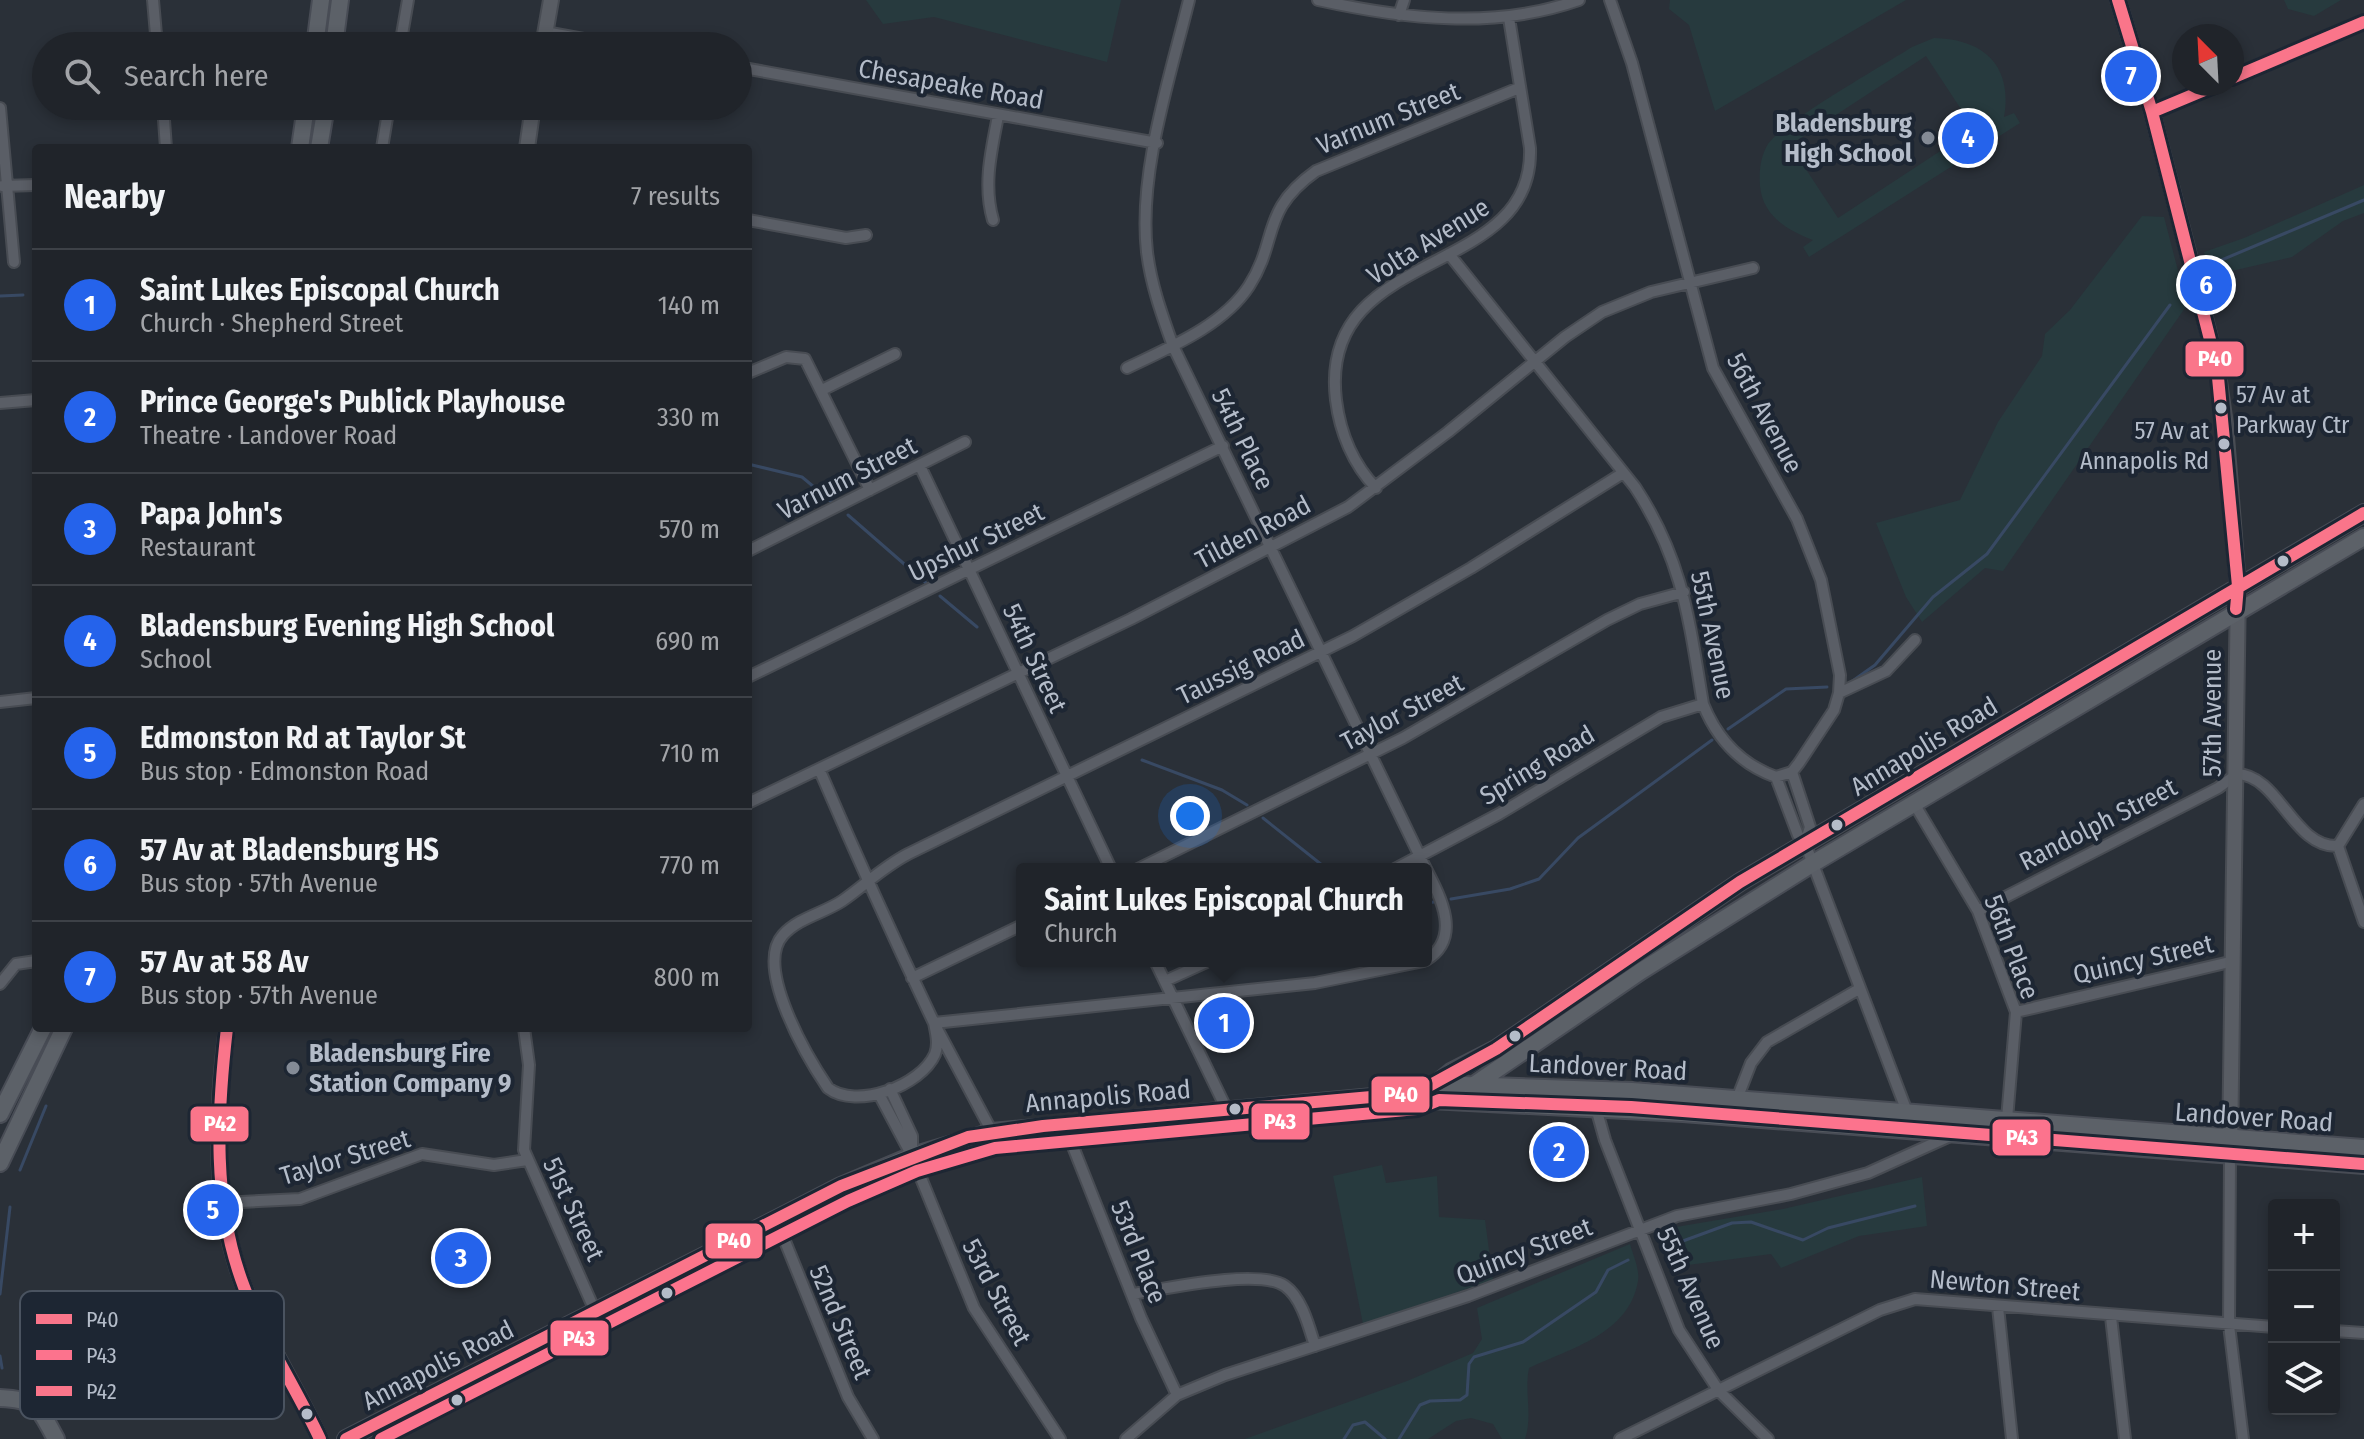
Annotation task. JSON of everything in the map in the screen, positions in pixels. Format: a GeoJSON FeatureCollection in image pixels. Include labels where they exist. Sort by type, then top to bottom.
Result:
{"type":"FeatureCollection","features":[{"type":"Feature","properties":{"kind":"main road"},"geometry":{"type":"LineString","coordinates":[[317,32],[321,0]]}},
{"type":"Feature","properties":{"kind":"main road"},"geometry":{"type":"LineString","coordinates":[[336,32],[340,0]]}},
{"type":"Feature","properties":{"kind":"main road"},"geometry":{"type":"LineString","coordinates":[[301,144],[304,120]]}},
{"type":"Feature","properties":{"kind":"main road"},"geometry":{"type":"LineString","coordinates":[[320,144],[324,120]]}},
{"type":"Feature","properties":{"kind":"main road","name":"Annapolis Road"},"geometry":{"type":"LineString","coordinates":[[1436,1084],[1451,1072],[1496,1049],[1713,900],[1805,843],[2364,513]]}},
{"type":"Feature","properties":{"kind":"main road","name":"Annapolis Road"},"geometry":{"type":"LineString","coordinates":[[1452,1100],[1505,1062],[1812,864],[2364,537]]}},
{"type":"Feature","properties":{"kind":"main road"},"geometry":{"type":"LineString","coordinates":[[0,1114],[41,1032]]}},
{"type":"Feature","properties":{"kind":"main road"},"geometry":{"type":"LineString","coordinates":[[0,1163],[62,1032]]}},
{"type":"Feature","properties":{"kind":"main road"},"geometry":{"type":"LineString","coordinates":[[1505,1062],[1513,1085]]}},
{"type":"Feature","properties":{"kind":"main road","name":"Landover Road"},"geometry":{"type":"LineString","coordinates":[[1416,1093],[1436,1084],[1467,1087],[1513,1085],[2007,1119],[2364,1165]]}},
{"type":"Feature","properties":{"kind":"main road","name":"Annapolis Road"},"geometry":{"type":"LineString","coordinates":[[346,1439],[874,1170],[912,1156],[992,1132],[1226,1108],[1416,1093]]}},
{"type":"Feature","properties":{"kind":"main road","name":"Landover Road"},"geometry":{"type":"LineString","coordinates":[[1416,1093],[1430,1100],[1596,1108],[1952,1135],[2230,1148],[2364,1148]]}},
{"type":"Feature","properties":{"kind":"main road"},"geometry":{"type":"LineString","coordinates":[[0,1398],[20,1399]]}},
{"type":"Feature","properties":{"kind":"main road"},"geometry":{"type":"LineString","coordinates":[[0,1410],[20,1411]]}},
{"type":"Feature","properties":{"kind":"main road"},"geometry":{"type":"LineString","coordinates":[[36,1419],[54,1435]]}},
{"type":"Feature","properties":{"kind":"street"},"geometry":{"type":"LineString","coordinates":[[153,0],[156,32]]}},
{"type":"Feature","properties":{"kind":"street"},"geometry":{"type":"LineString","coordinates":[[402,32],[408,0]]}},
{"type":"Feature","properties":{"kind":"street"},"geometry":{"type":"LineString","coordinates":[[545,32],[551,0]]}},
{"type":"Feature","properties":{"kind":"street"},"geometry":{"type":"LineString","coordinates":[[1157,143],[1189,0]]}},
{"type":"Feature","properties":{"kind":"street"},"geometry":{"type":"LineString","coordinates":[[1318,0],[1399,15],[1509,18],[1579,0]]}},
{"type":"Feature","properties":{"kind":"street"},"geometry":{"type":"LineString","coordinates":[[1399,15],[1404,0]]}},
{"type":"Feature","properties":{"kind":"street","name":"56th Avenue"},"geometry":{"type":"LineString","coordinates":[[1610,0],[1632,63],[1690,285],[1723,391],[1797,519],[1810,549],[1835,645],[1839,693],[1826,724],[1792,772]]}},
{"type":"Feature","properties":{"kind":"street","name":"57th Avenue"},"geometry":{"type":"LineString","coordinates":[[2118,0],[2152,112],[2217,367],[2238,586],[2229,1325],[2243,1439]]}},
{"type":"Feature","properties":{"kind":"street","name":"Volta Avenue"},"geometry":{"type":"LineString","coordinates":[[1376,488],[1361,469],[1345,438],[1336,397],[1337,360],[1353,325],[1394,282],[1495,227],[1521,199],[1531,168],[1509,18]]}},
{"type":"Feature","properties":{"kind":"street"},"geometry":{"type":"LineString","coordinates":[[2244,73],[2364,22]]}},
{"type":"Feature","properties":{"kind":"street","name":"Chesapeake Road"},"geometry":{"type":"LineString","coordinates":[[752,70],[1157,143]]}},
{"type":"Feature","properties":{"kind":"street","name":"Varnum Street"},"geometry":{"type":"LineString","coordinates":[[1127,368],[1173,346],[1241,297],[1251,282],[1271,223],[1296,185],[1343,158],[1519,88]]}},
{"type":"Feature","properties":{"kind":"street"},"geometry":{"type":"LineString","coordinates":[[2152,112],[2190,96]]}},
{"type":"Feature","properties":{"kind":"street"},"geometry":{"type":"LineString","coordinates":[[0,108],[3,186],[14,262]]}},
{"type":"Feature","properties":{"kind":"street"},"geometry":{"type":"LineString","coordinates":[[993,220],[988,201],[988,171],[998,116]]}},
{"type":"Feature","properties":{"kind":"street"},"geometry":{"type":"LineString","coordinates":[[164,120],[166,144]]}},
{"type":"Feature","properties":{"kind":"street"},"geometry":{"type":"LineString","coordinates":[[383,144],[387,120]]}},
{"type":"Feature","properties":{"kind":"street"},"geometry":{"type":"LineString","coordinates":[[528,144],[531,120]]}},
{"type":"Feature","properties":{"kind":"street","name":"54th Place"},"geometry":{"type":"LineString","coordinates":[[1157,143],[1147,191],[1147,250],[1154,289],[1173,346],[1423,863]]}},
{"type":"Feature","properties":{"kind":"street"},"geometry":{"type":"LineString","coordinates":[[3,186],[32,185]]}},
{"type":"Feature","properties":{"kind":"street"},"geometry":{"type":"LineString","coordinates":[[752,221],[846,238],[866,235]]}},
{"type":"Feature","properties":{"kind":"street","name":"55th Avenue"},"geometry":{"type":"LineString","coordinates":[[1449,254],[1623,473],[1660,528],[1684,592],[1703,704],[1724,743],[1744,761],[1776,777]]}},
{"type":"Feature","properties":{"kind":"street","name":"Tilden Road"},"geometry":{"type":"LineString","coordinates":[[752,801],[820,771],[1272,548],[1376,488],[1533,362],[1602,312],[1651,292],[1753,268]]}},
{"type":"Feature","properties":{"kind":"street"},"geometry":{"type":"LineString","coordinates":[[820,386],[895,354]]}},
{"type":"Feature","properties":{"kind":"street"},"geometry":{"type":"LineString","coordinates":[[752,371],[777,360],[800,357],[809,363],[870,490]]}},
{"type":"Feature","properties":{"kind":"street"},"geometry":{"type":"LineString","coordinates":[[0,403],[32,400]]}},
{"type":"Feature","properties":{"kind":"street","name":"Varnum Street"},"geometry":{"type":"LineString","coordinates":[[752,549],[965,442]]}},
{"type":"Feature","properties":{"kind":"street","name":"Upshur Street"},"geometry":{"type":"LineString","coordinates":[[752,675],[1223,446]]}},
{"type":"Feature","properties":{"kind":"street","name":"54th Street"},"geometry":{"type":"LineString","coordinates":[[920,466],[1108,863]]}},
{"type":"Feature","properties":{"kind":"street","name":"Taussig Road"},"geometry":{"type":"LineString","coordinates":[[884,1091],[848,1098],[828,1088],[778,989],[772,961],[783,935],[840,902],[867,879],[908,854],[1322,652],[1452,580],[1623,473]]}},
{"type":"Feature","properties":{"kind":"street","name":"Taylor Street"},"geometry":{"type":"LineString","coordinates":[[1150,863],[1370,755],[1607,620],[1640,604],[1684,592]]}},
{"type":"Feature","properties":{"kind":"street"},"geometry":{"type":"LineString","coordinates":[[1839,693],[1886,671],[1915,640]]}},
{"type":"Feature","properties":{"kind":"street"},"geometry":{"type":"LineString","coordinates":[[0,702],[32,698]]}},
{"type":"Feature","properties":{"kind":"street","name":"Spring Road"},"geometry":{"type":"LineString","coordinates":[[1408,863],[1499,814],[1661,717],[1679,708],[1703,704]]}},
{"type":"Feature","properties":{"kind":"street"},"geometry":{"type":"LineString","coordinates":[[820,771],[912,978],[992,1132]]}},
{"type":"Feature","properties":{"kind":"street"},"geometry":{"type":"LineString","coordinates":[[1805,843],[1810,827],[1792,772],[1776,777],[1798,835],[1805,843],[1914,1132]]}},
{"type":"Feature","properties":{"kind":"street"},"geometry":{"type":"LineString","coordinates":[[2237,774],[2254,778],[2321,842],[2338,846]]}},
{"type":"Feature","properties":{"kind":"street","name":"Randolph Street"},"geometry":{"type":"LineString","coordinates":[[1978,911],[2218,788],[2237,774]]}},
{"type":"Feature","properties":{"kind":"street"},"geometry":{"type":"LineString","coordinates":[[2338,846],[2364,804]]}},
{"type":"Feature","properties":{"kind":"street","name":"56th Place"},"geometry":{"type":"LineString","coordinates":[[1915,805],[1978,911],[2016,1012],[2007,1119]]}},
{"type":"Feature","properties":{"kind":"street"},"geometry":{"type":"LineString","coordinates":[[2338,846],[2364,922]]}},
{"type":"Feature","properties":{"kind":"street","name":"54th Place"},"geometry":{"type":"LineString","coordinates":[[1432,881],[1447,921],[1440,947],[1432,954]]}},
{"type":"Feature","properties":{"kind":"street"},"geometry":{"type":"LineString","coordinates":[[912,978],[1016,928]]}},
{"type":"Feature","properties":{"kind":"street","name":"Quincy Street"},"geometry":{"type":"LineString","coordinates":[[2016,1012],[2234,961]]}},
{"type":"Feature","properties":{"kind":"street"},"geometry":{"type":"LineString","coordinates":[[0,984],[16,964],[32,962]]}},
{"type":"Feature","properties":{"kind":"street"},"geometry":{"type":"LineString","coordinates":[[1158,967],[1226,1108]]}},
{"type":"Feature","properties":{"kind":"street"},"geometry":{"type":"LineString","coordinates":[[1165,981],[1196,967]]}},
{"type":"Feature","properties":{"kind":"street","name":"54th Place"},"geometry":{"type":"LineString","coordinates":[[934,1023],[1315,983],[1402,967]]}},
{"type":"Feature","properties":{"kind":"street"},"geometry":{"type":"LineString","coordinates":[[1737,1099],[1751,1063],[1767,1042],[1859,989]]}},
{"type":"Feature","properties":{"kind":"street"},"geometry":{"type":"LineString","coordinates":[[884,1091],[919,1073],[932,1059],[937,1045],[934,1023]]}},
{"type":"Feature","properties":{"kind":"street"},"geometry":{"type":"LineString","coordinates":[[227,1032],[220,1157],[222,1203],[246,1291]]}},
{"type":"Feature","properties":{"kind":"street","name":"51st Street"},"geometry":{"type":"LineString","coordinates":[[525,1032],[529,1065],[523,1129],[527,1160],[595,1311]]}},
{"type":"Feature","properties":{"kind":"street","name":"55th Avenue"},"geometry":{"type":"LineString","coordinates":[[1597,1089],[1596,1108],[1605,1140],[1679,1330],[1719,1391],[1768,1439]]}},
{"type":"Feature","properties":{"kind":"street","name":"53rd Street"},"geometry":{"type":"LineString","coordinates":[[884,1091],[974,1308],[1060,1439]]}},
{"type":"Feature","properties":{"kind":"street","name":"53rd Place"},"geometry":{"type":"LineString","coordinates":[[1064,1124],[1132,1294],[1177,1395]]}},
{"type":"Feature","properties":{"kind":"street","name":"Quincy Street"},"geometry":{"type":"LineString","coordinates":[[1126,1439],[1177,1395],[1468,1296],[1677,1216],[1791,1194],[1868,1173],[1952,1135]]}},
{"type":"Feature","properties":{"kind":"street"},"geometry":{"type":"LineString","coordinates":[[2364,1140],[2364,1148]]}},
{"type":"Feature","properties":{"kind":"street","name":"Taylor Street"},"geometry":{"type":"LineString","coordinates":[[222,1203],[300,1199],[422,1154],[494,1165],[527,1160]]}},
{"type":"Feature","properties":{"kind":"street","name":"52nd Street"},"geometry":{"type":"LineString","coordinates":[[776,1219],[842,1383],[873,1439]]}},
{"type":"Feature","properties":{"kind":"street"},"geometry":{"type":"LineString","coordinates":[[1132,1294],[1229,1281],[1275,1281],[1296,1298],[1315,1346]]}},
{"type":"Feature","properties":{"kind":"street","name":"Newton Street"},"geometry":{"type":"LineString","coordinates":[[1620,1439],[1900,1302],[1930,1299],[2111,1317],[2268,1327]]}},
{"type":"Feature","properties":{"kind":"street"},"geometry":{"type":"LineString","coordinates":[[1998,1307],[2012,1439]]}},
{"type":"Feature","properties":{"kind":"street"},"geometry":{"type":"LineString","coordinates":[[2111,1317],[2125,1439]]}},
{"type":"Feature","properties":{"kind":"street"},"geometry":{"type":"LineString","coordinates":[[2340,1331],[2364,1333]]}},
{"type":"Feature","properties":{"kind":"street"},"geometry":{"type":"LineString","coordinates":[[284,1367],[320,1439]]}},
{"type":"Feature","properties":{"kind":"green space"},"geometry":{"type":"Polygon","coordinates":[[[866,0],[1121,0],[1107,62],[934,17],[883,24],[866,0]]]}},
{"type":"Feature","properties":{"kind":"green space"},"geometry":{"type":"Polygon","coordinates":[[[1670,0],[1906,0],[1715,111],[1689,25],[1669,9],[1670,0]]]}},
{"type":"Feature","properties":{"kind":"green space"},"geometry":{"type":"Polygon","coordinates":[[[2284,0],[2341,0],[2314,16],[2288,9],[2284,0]]]}},
{"type":"Feature","properties":{"kind":"green space"},"geometry":{"type":"Polygon","coordinates":[[[1934,38],[1952,40],[1980,50],[1999,70],[2004,83],[2004,117],[2014,113],[2020,123],[1809,257],[1803,247],[1813,240],[1778,221],[1762,197],[1760,170],[1765,149],[1777,134],[1793,122],[1912,47],[1934,38]],[[1926,56],[1790,145],[1838,218],[1974,129],[1926,56]]]}},
{"type":"Feature","properties":{"kind":"green space"},"geometry":{"type":"Polygon","coordinates":[[[2364,185],[2364,213],[2343,221],[2292,257],[2210,276],[2204,252],[2244,238],[2364,185]]]}},
{"type":"Feature","properties":{"kind":"green space"},"geometry":{"type":"Polygon","coordinates":[[[2142,216],[2164,217],[2187,305],[2003,571],[1985,568],[1922,622],[1906,597],[1876,523],[1960,500],[1998,422],[2042,356],[2045,334],[2070,310],[2142,216]]]}},
{"type":"Feature","properties":{"kind":"green space"},"geometry":{"type":"Polygon","coordinates":[[[1382,1165],[1386,1183],[1437,1176],[1439,1217],[1485,1220],[1493,1280],[1363,1324],[1333,1176],[1382,1165]]]}},
{"type":"Feature","properties":{"kind":"green space"},"geometry":{"type":"Polygon","coordinates":[[[1922,1177],[1927,1226],[1859,1236],[1781,1268],[1771,1254],[1673,1267],[1660,1235],[1676,1227],[1783,1209],[1922,1177]]]}},
{"type":"Feature","properties":{"kind":"green space"},"geometry":{"type":"Polygon","coordinates":[[[1630,1244],[1638,1281],[1623,1314],[1596,1337],[1529,1368],[1525,1439],[1502,1439],[1493,1424],[1471,1418],[1456,1421],[1428,1439],[1245,1439],[1407,1381],[1473,1353],[1482,1339],[1477,1308],[1630,1244]]]}},
{"type":"Feature","properties":{"kind":"waterway"},"geometry":{"type":"LineString","coordinates":[[2212,264],[2364,200]]}},
{"type":"Feature","properties":{"kind":"waterway"},"geometry":{"type":"LineString","coordinates":[[0,296],[23,295]]}},
{"type":"Feature","properties":{"kind":"waterway"},"geometry":{"type":"LineString","coordinates":[[1851,682],[1875,665],[1933,597],[1987,554],[2170,305]]}},
{"type":"Feature","properties":{"kind":"waterway"},"geometry":{"type":"LineString","coordinates":[[752,465],[802,477],[832,502]]}},
{"type":"Feature","properties":{"kind":"waterway"},"geometry":{"type":"LineString","coordinates":[[848,515],[926,583]]}},
{"type":"Feature","properties":{"kind":"waterway"},"geometry":{"type":"LineString","coordinates":[[940,596],[977,627]]}},
{"type":"Feature","properties":{"kind":"waterway"},"geometry":{"type":"LineString","coordinates":[[1728,729],[1786,689],[1827,687]]}},
{"type":"Feature","properties":{"kind":"waterway"},"geometry":{"type":"LineString","coordinates":[[1451,899],[1510,889],[1539,879],[1578,838],[1712,740]]}},
{"type":"Feature","properties":{"kind":"waterway"},"geometry":{"type":"LineString","coordinates":[[1142,760],[1222,790],[1247,805]]}},
{"type":"Feature","properties":{"kind":"waterway"},"geometry":{"type":"LineString","coordinates":[[1263,818],[1319,863]]}},
{"type":"Feature","properties":{"kind":"waterway"},"geometry":{"type":"LineString","coordinates":[[20,1170],[46,1106]]}},
{"type":"Feature","properties":{"kind":"waterway"},"geometry":{"type":"LineString","coordinates":[[1672,1245],[1732,1223],[1751,1222],[1803,1240],[1828,1228],[1915,1206]]}},
{"type":"Feature","properties":{"kind":"waterway"},"geometry":{"type":"LineString","coordinates":[[0,1294],[10,1207]]}},
{"type":"Feature","properties":{"kind":"waterway"},"geometry":{"type":"LineString","coordinates":[[1399,1439],[1420,1405],[1430,1401],[1460,1400],[1467,1395],[1469,1364],[1474,1357],[1523,1342],[1596,1292],[1608,1270],[1628,1260]]}},
{"type":"Feature","properties":{"kind":"waterway"},"geometry":{"type":"LineString","coordinates":[[0,1356],[2,1368]]}},
{"type":"Feature","properties":{"kind":"waterway"},"geometry":{"type":"LineString","coordinates":[[1344,1439],[1353,1425],[1365,1422],[1385,1439]]}},
{"type":"Feature","properties":{"kind":"transit line","name":"P40"},"geometry":{"type":"LineString","coordinates":[[2118,0],[2152,112],[2217,367],[2238,586],[2236,609]]}},
{"type":"Feature","properties":{"kind":"transit line","name":"P40"},"geometry":{"type":"LineString","coordinates":[[2244,73],[2364,22]]}},
{"type":"Feature","properties":{"kind":"transit line","name":"P40"},"geometry":{"type":"LineString","coordinates":[[2152,112],[2190,96]]}},
{"type":"Feature","properties":{"kind":"transit line","name":"P40"},"geometry":{"type":"LineString","coordinates":[[346,1439],[841,1186],[968,1137],[1043,1126],[1416,1093],[1496,1049],[1740,882],[2364,513]]}},
{"type":"Feature","properties":{"kind":"transit line","name":"P42"},"geometry":{"type":"LineString","coordinates":[[227,1032],[220,1126],[222,1191],[226,1223],[246,1291]]}},
{"type":"Feature","properties":{"kind":"transit line","name":"P43"},"geometry":{"type":"LineString","coordinates":[[381,1439],[848,1201],[917,1171],[995,1148],[1417,1109],[1439,1100],[1631,1107],[2363,1164]]}},
{"type":"Feature","properties":{"kind":"transit line","name":"P42"},"geometry":{"type":"LineString","coordinates":[[284,1370],[320,1439]]}},
{"type":"Feature","properties":{"kind":"place","name":"57 Av at 58 Av"},"geometry":{"type":"Point","coordinates":[2131,76]}},
{"type":"Feature","properties":{"kind":"place","name":"Bladensburg High School"},"geometry":{"type":"Point","coordinates":[1928,138]}},
{"type":"Feature","properties":{"kind":"place","name":"Bladensburg Evening High School"},"geometry":{"type":"Point","coordinates":[1968,138]}},
{"type":"Feature","properties":{"kind":"place","name":"57 Av at Bladensburg HS"},"geometry":{"type":"Point","coordinates":[2206,285]}},
{"type":"Feature","properties":{"kind":"place","name":"57 Av at Parkway Ctr"},"geometry":{"type":"Point","coordinates":[2221,408]}},
{"type":"Feature","properties":{"kind":"place","name":"57 Av at Annapolis Rd"},"geometry":{"type":"Point","coordinates":[2224,444]}},
{"type":"Feature","properties":{"kind":"place","name":"Saint Lukes Episcopal Church"},"geometry":{"type":"Point","coordinates":[1224,1023]}},
{"type":"Feature","properties":{"kind":"place","name":"Bladensburg Fire Station Company 9"},"geometry":{"type":"Point","coordinates":[293,1068]}},
{"type":"Feature","properties":{"kind":"place","name":"Prince George's Publick Playhouse"},"geometry":{"type":"Point","coordinates":[1559,1152]}},
{"type":"Feature","properties":{"kind":"place","name":"Edmonston Rd at Taylor St"},"geometry":{"type":"Point","coordinates":[213,1210]}},
{"type":"Feature","properties":{"kind":"place","name":"Papa John's"},"geometry":{"type":"Point","coordinates":[461,1258]}}]}
